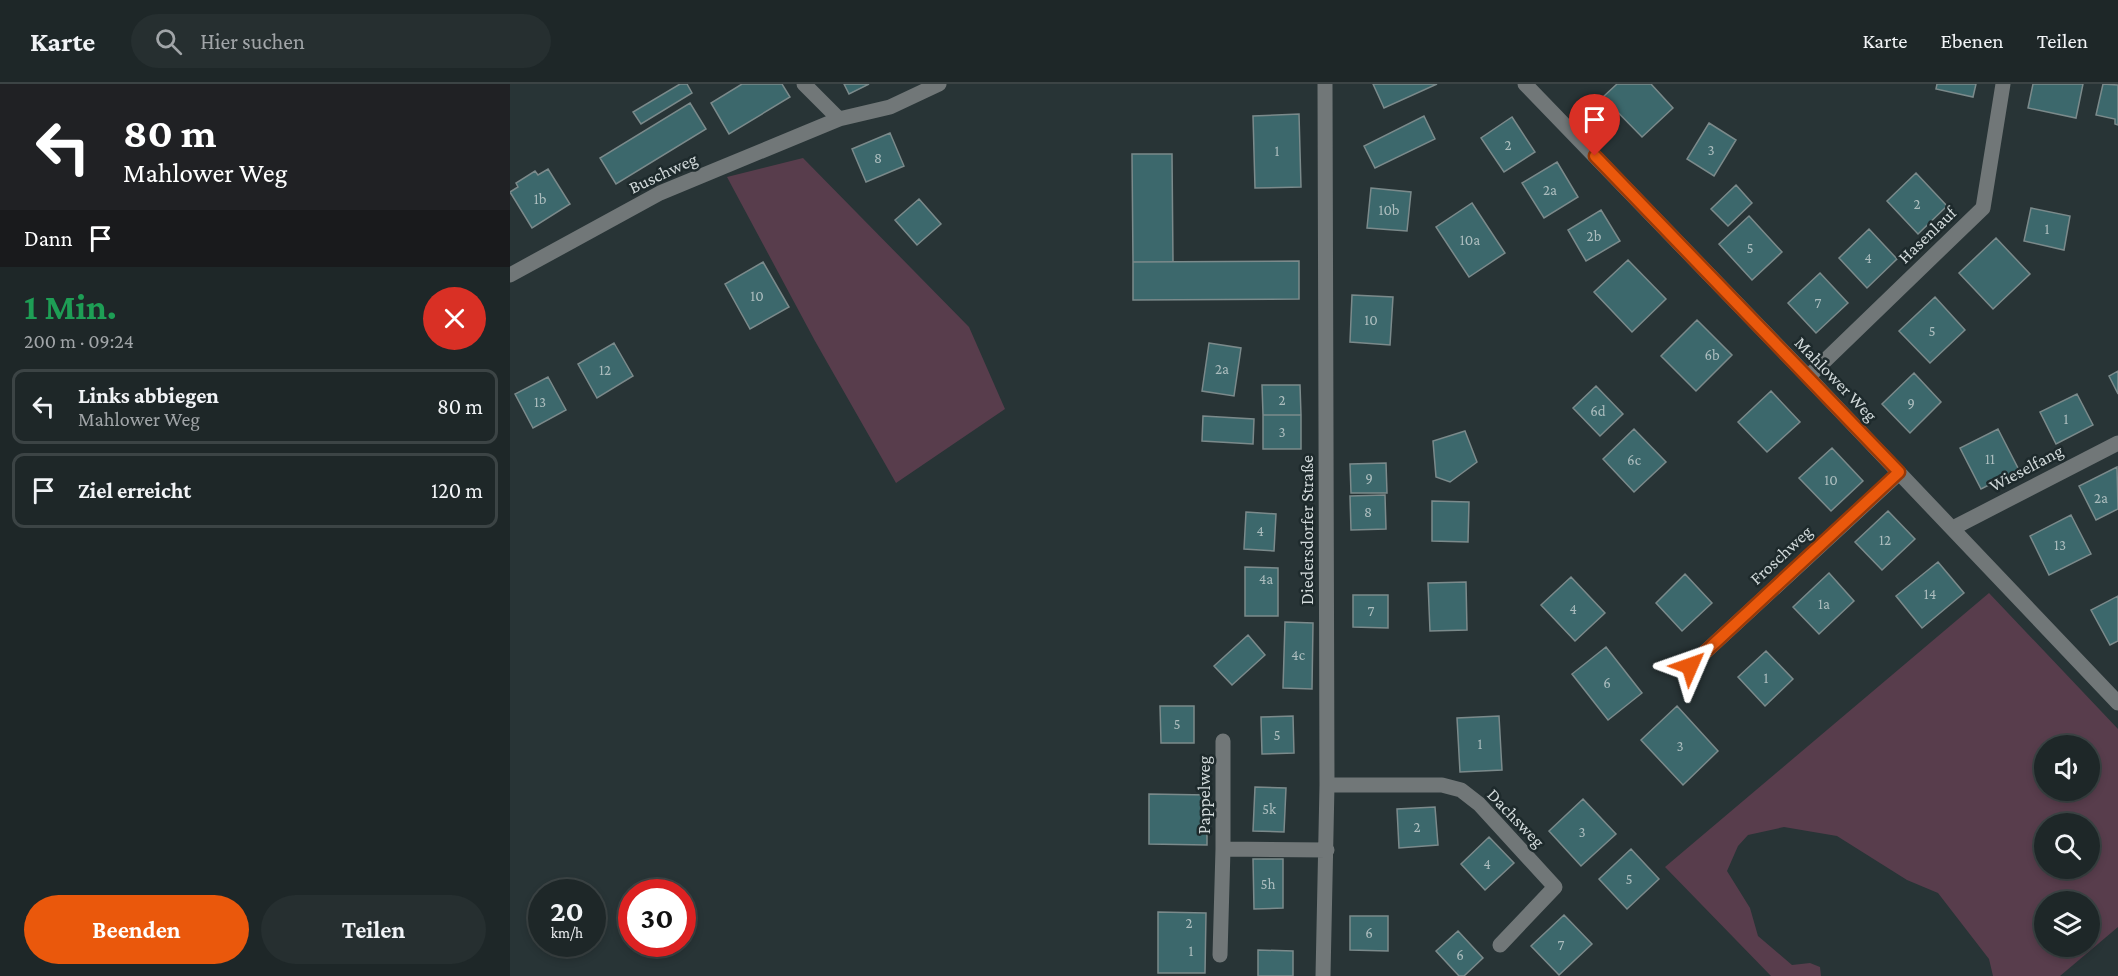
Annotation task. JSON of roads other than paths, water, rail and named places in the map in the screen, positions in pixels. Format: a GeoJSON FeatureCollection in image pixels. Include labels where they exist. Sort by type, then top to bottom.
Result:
{"type":"FeatureCollection","features":[{"type":"Feature","properties":{"kind":"street"},"geometry":{"type":"LineString","coordinates":[[804,84],[839,119]]}},
{"type":"Feature","properties":{"kind":"street","name":"Buschweg"},"geometry":{"type":"LineString","coordinates":[[510,275],[660,193],[839,119],[890,107],[939,84]]}},
{"type":"Feature","properties":{"kind":"street","name":"Diedersdorfer Straße"},"geometry":{"type":"LineString","coordinates":[[1323,976],[1327,850],[1325,84]]}},
{"type":"Feature","properties":{"kind":"street","name":"Mahlower Weg"},"geometry":{"type":"LineString","coordinates":[[1525,84],[1953,528],[2118,703]]}},
{"type":"Feature","properties":{"kind":"street","name":"Hasenlauf"},"geometry":{"type":"LineString","coordinates":[[1808,377],[1983,208],[2003,84]]}},
{"type":"Feature","properties":{"kind":"street","name":"Wieselfang"},"geometry":{"type":"LineString","coordinates":[[1953,528],[2118,442]]}},
{"type":"Feature","properties":{"kind":"street","name":"Froschweg"},"geometry":{"type":"LineString","coordinates":[[1690,666],[1899,472]]}},
{"type":"Feature","properties":{"kind":"street","name":"Pappelweg"},"geometry":{"type":"LineString","coordinates":[[1220,955],[1223,741]]}},
{"type":"Feature","properties":{"kind":"street","name":"Dachsweg"},"geometry":{"type":"LineString","coordinates":[[1327,785],[1442,785],[1461,790],[1479,804],[1555,886],[1500,945]]}},
{"type":"Feature","properties":{"kind":"street","name":"Pappelweg"},"geometry":{"type":"LineString","coordinates":[[1223,849],[1327,850]]}}]}
